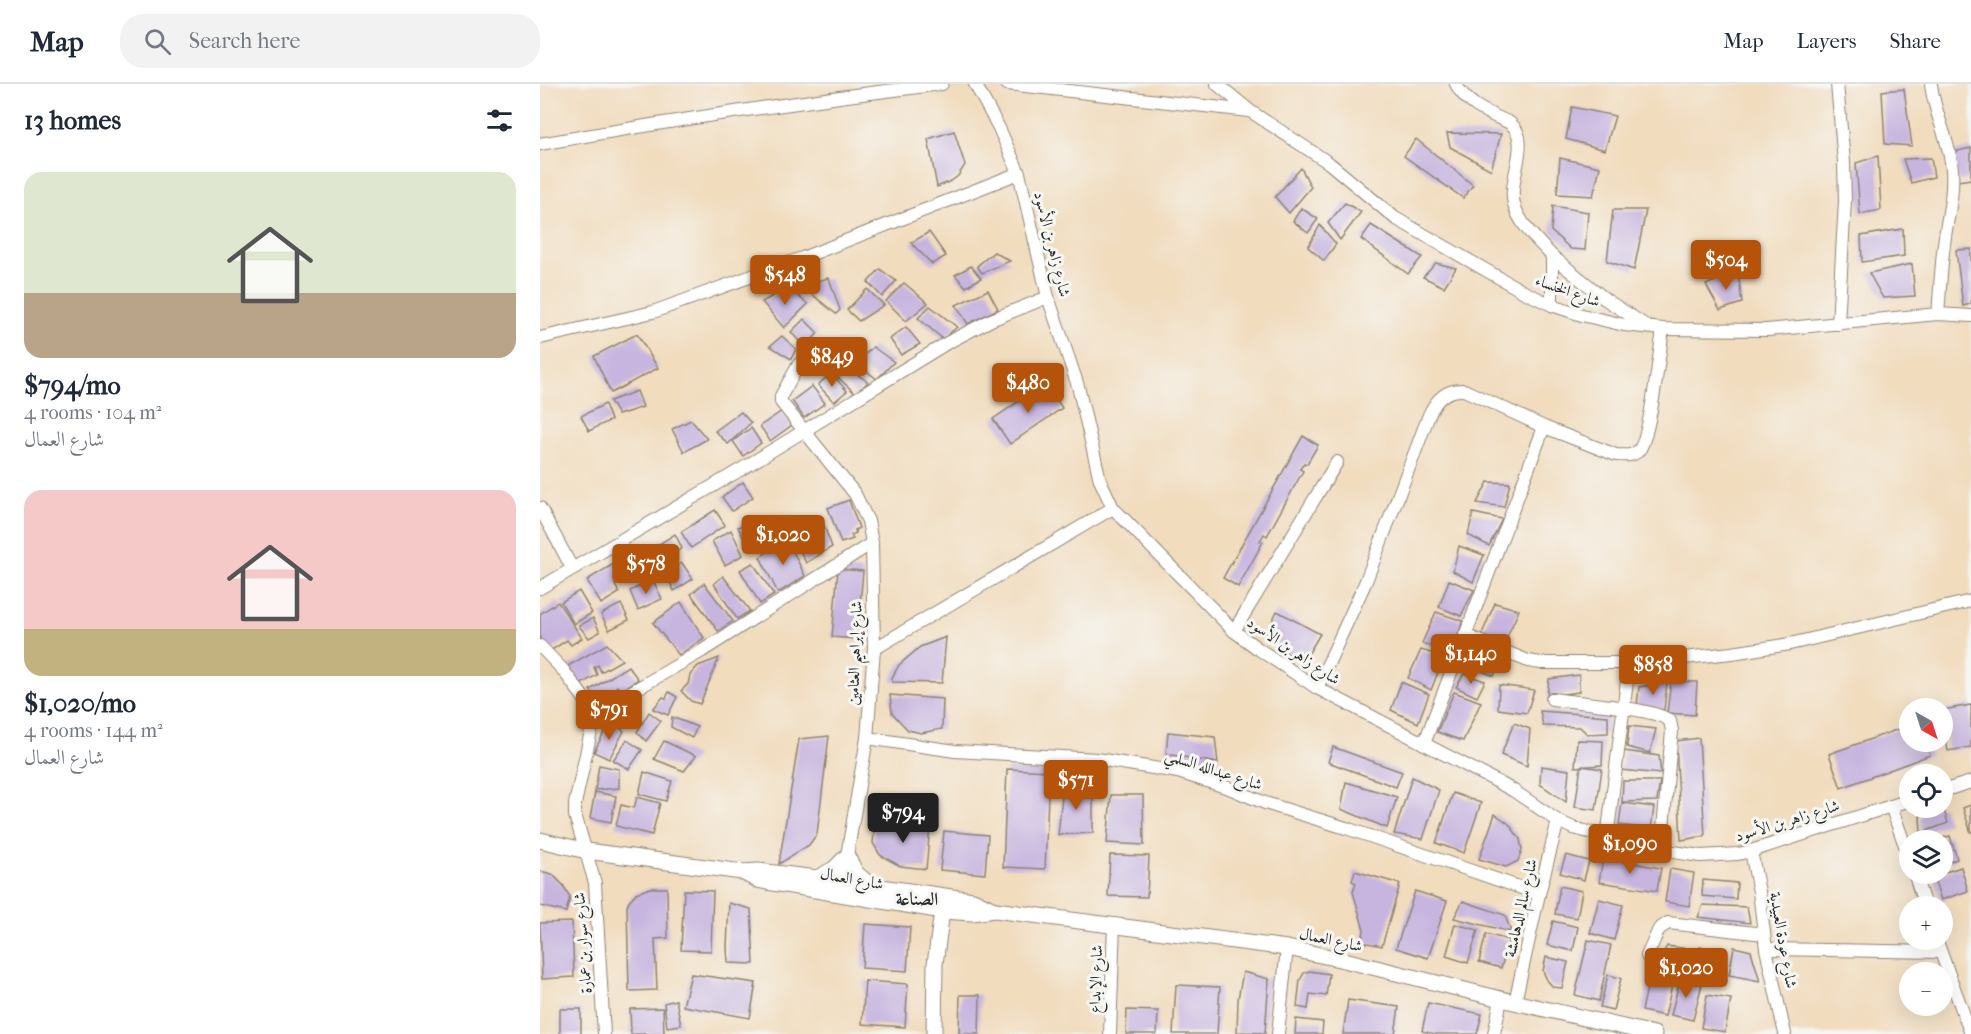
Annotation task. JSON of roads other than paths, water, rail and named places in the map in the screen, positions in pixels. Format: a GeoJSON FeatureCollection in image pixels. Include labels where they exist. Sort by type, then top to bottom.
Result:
{"type":"FeatureCollection","features":[{"type":"Feature","properties":{"kind":"street"},"geometry":{"type":"LineString","coordinates":[[540,144],[654,123],[802,101],[942,84]]}},
{"type":"Feature","properties":{"kind":"street","name":"شارع زاهر بن الأسود"},"geometry":{"type":"LineString","coordinates":[[975,84],[999,128],[1019,173],[1048,297],[1078,386],[1100,480],[1113,508],[1234,631],[1317,688],[1514,791],[1558,821],[1607,838],[1661,850],[1700,855],[1738,854],[1899,803]]}},
{"type":"Feature","properties":{"kind":"street"},"geometry":{"type":"LineString","coordinates":[[1007,84],[1250,111]]}},
{"type":"Feature","properties":{"kind":"street","name":"شارع الخنساء"},"geometry":{"type":"LineString","coordinates":[[1216,84],[1250,111],[1307,146],[1395,219],[1524,292],[1552,305],[1601,320],[1657,328],[1767,330],[1938,314],[1971,316]]}},
{"type":"Feature","properties":{"kind":"street"},"geometry":{"type":"LineString","coordinates":[[1317,688],[1366,581],[1429,415],[1437,401],[1448,392],[1456,389],[1464,390],[1544,427],[1616,454],[1628,456],[1636,453],[1647,432],[1657,328],[1605,298],[1552,256],[1523,223],[1512,192],[1520,145],[1519,135],[1514,126],[1475,106],[1456,84]]}},
{"type":"Feature","properties":{"kind":"street"},"geometry":{"type":"LineString","coordinates":[[1837,84],[1844,152],[1845,201],[1838,324]]}},
{"type":"Feature","properties":{"kind":"street"},"geometry":{"type":"LineString","coordinates":[[1931,84],[1935,108],[1948,146],[1952,170],[1952,191],[1944,244],[1938,314]]}},
{"type":"Feature","properties":{"kind":"street"},"geometry":{"type":"LineString","coordinates":[[540,338],[653,312],[802,258],[1019,173]]}},
{"type":"Feature","properties":{"kind":"street"},"geometry":{"type":"LineString","coordinates":[[1552,256],[1552,305]]}},
{"type":"Feature","properties":{"kind":"street"},"geometry":{"type":"LineString","coordinates":[[540,588],[947,343],[991,320],[1048,297]]}},
{"type":"Feature","properties":{"kind":"street","name":"شارع إبراهيم العثامين"},"geometry":{"type":"LineString","coordinates":[[799,364],[780,399],[855,494],[868,521],[872,543],[874,649],[867,738],[847,856],[844,888]]}},
{"type":"Feature","properties":{"kind":"street"},"geometry":{"type":"LineString","coordinates":[[1424,744],[1544,427]]}},
{"type":"Feature","properties":{"kind":"street"},"geometry":{"type":"LineString","coordinates":[[1234,631],[1337,462]]}},
{"type":"Feature","properties":{"kind":"street"},"geometry":{"type":"LineString","coordinates":[[540,508],[572,568]]}},
{"type":"Feature","properties":{"kind":"street"},"geometry":{"type":"LineString","coordinates":[[874,649],[1113,508]]}},
{"type":"Feature","properties":{"kind":"street"},"geometry":{"type":"LineString","coordinates":[[540,646],[563,670],[595,713],[702,651],[872,543]]}},
{"type":"Feature","properties":{"kind":"street"},"geometry":{"type":"LineString","coordinates":[[1465,634],[1528,661],[1636,663],[1790,644],[1971,601]]}},
{"type":"Feature","properties":{"kind":"street"},"geometry":{"type":"LineString","coordinates":[[1607,838],[1627,681],[1636,663]]}},
{"type":"Feature","properties":{"kind":"street"},"geometry":{"type":"LineString","coordinates":[[1552,699],[1663,715],[1670,721],[1661,850]]}},
{"type":"Feature","properties":{"kind":"street","name":"شارع سوار بن عمارة"},"geometry":{"type":"LineString","coordinates":[[595,713],[575,804],[578,826],[595,883],[604,1034]]}},
{"type":"Feature","properties":{"kind":"street","name":"شارع عبدالله السلمي"},"geometry":{"type":"LineString","coordinates":[[867,738],[955,751],[1097,759],[1178,772],[1539,894]]}},
{"type":"Feature","properties":{"kind":"street"},"geometry":{"type":"LineString","coordinates":[[1953,788],[1971,782]]}},
{"type":"Feature","properties":{"kind":"street"},"geometry":{"type":"LineString","coordinates":[[1891,806],[1899,830]]}},
{"type":"Feature","properties":{"kind":"street","name":"شارع سالم الدهامشة"},"geometry":{"type":"LineString","coordinates":[[1494,1034],[1508,1000],[1558,821]]}},
{"type":"Feature","properties":{"kind":"street","name":"شارع العمال"},"geometry":{"type":"LineString","coordinates":[[540,840],[587,851],[742,872],[758,871],[817,878],[844,888],[870,885],[972,913],[995,910],[1287,948],[1508,1000],[1601,1028],[1654,1034]]}},
{"type":"Feature","properties":{"kind":"street","name":"شارع عودة العبيدية"},"geometry":{"type":"LineString","coordinates":[[1750,851],[1759,892],[1766,949],[1785,1034]]}},
{"type":"Feature","properties":{"kind":"street"},"geometry":{"type":"LineString","coordinates":[[817,878],[834,869],[847,856],[856,873],[870,885]]}},
{"type":"Feature","properties":{"kind":"street","name":"شارع العمال"},"geometry":{"type":"LineString","coordinates":[[742,872],[757,880],[844,888],[937,903]]}},
{"type":"Feature","properties":{"kind":"street"},"geometry":{"type":"LineString","coordinates":[[934,1034],[935,964],[932,953],[937,903]]}},
{"type":"Feature","properties":{"kind":"street"},"geometry":{"type":"LineString","coordinates":[[1647,956],[1659,929],[1668,923],[1764,934]]}},
{"type":"Feature","properties":{"kind":"street","name":"شارع الإبداع"},"geometry":{"type":"LineString","coordinates":[[1110,1034],[1114,924]]}},
{"type":"Feature","properties":{"kind":"street"},"geometry":{"type":"LineString","coordinates":[[1278,1034],[1287,948]]}},
{"type":"Feature","properties":{"kind":"street"},"geometry":{"type":"LineString","coordinates":[[1766,949],[1940,952],[1971,1034]]}},
{"type":"Feature","properties":{"kind":"district","name":"الصناعة"},"geometry":{"type":"Point","coordinates":[917,899]}}]}
